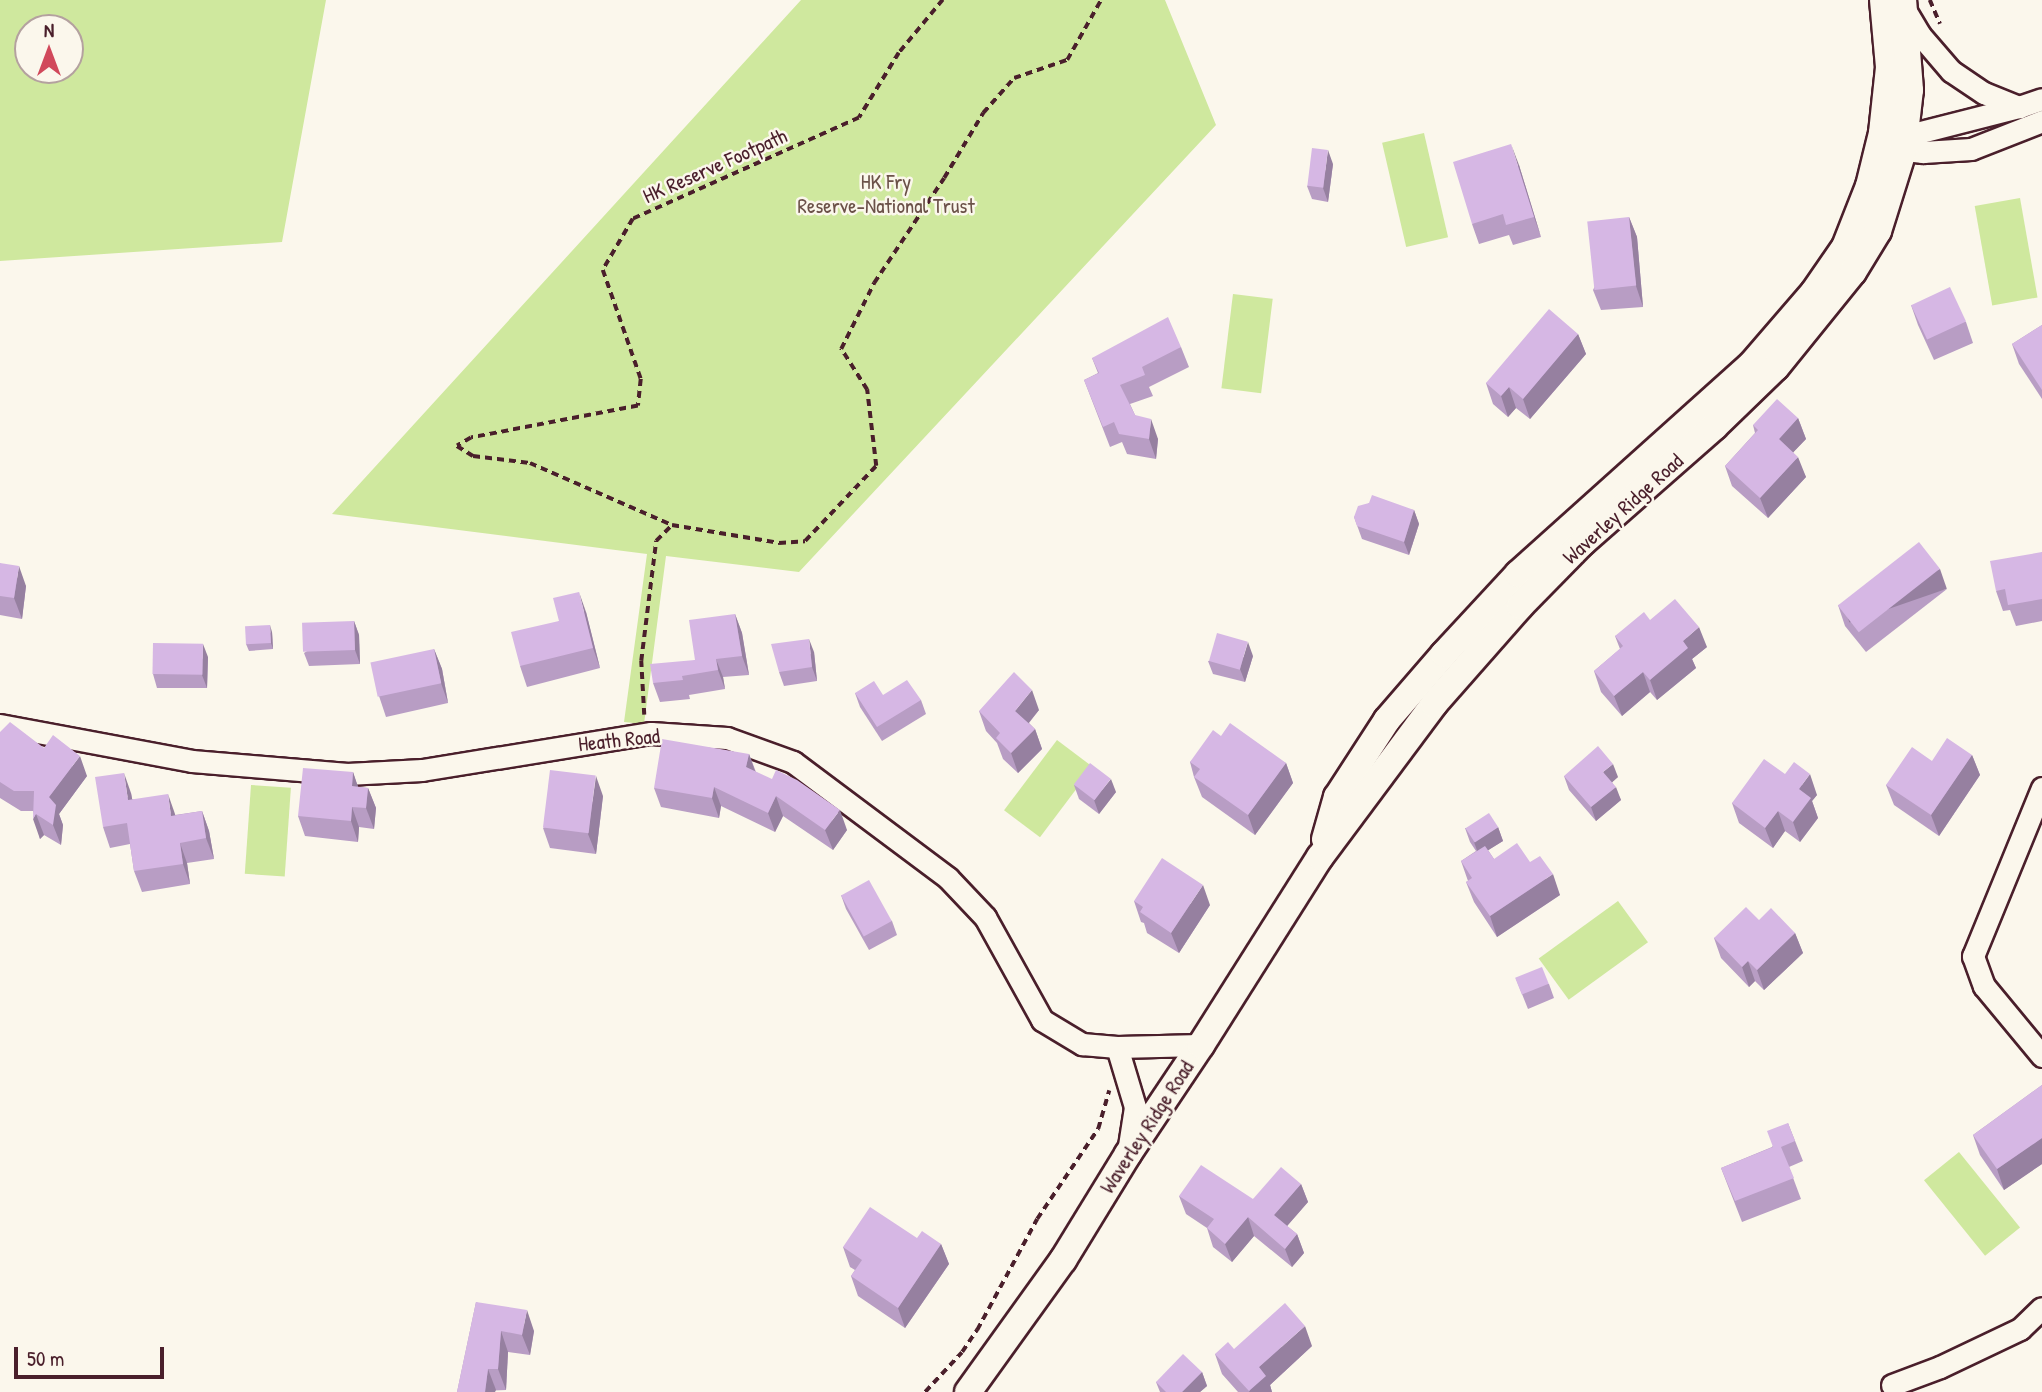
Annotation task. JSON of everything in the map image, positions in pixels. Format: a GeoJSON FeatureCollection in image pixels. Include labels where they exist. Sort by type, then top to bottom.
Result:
{"type":"FeatureCollection","features":[{"type":"Feature","properties":{"kind":"main road","name":"Waverley Ridge Road"},"geometry":{"type":"LineString","coordinates":[[968,1392],[1063,1260],[1128,1154],[1201,1045],[1320,857],[1434,704],[1520,606],[1582,543],[1722,419],[1776,367],[1823,313],[1853,272],[1878,231],[1892,142],[1910,90],[1897,3]]}},
{"type":"Feature","properties":{"kind":"street","name":"Waverley Ridge Road"},"geometry":{"type":"LineString","coordinates":[[1897,3],[1951,71],[1984,93],[2020,107]]}},
{"type":"Feature","properties":{"kind":"street"},"geometry":{"type":"LineString","coordinates":[[1892,142],[2042,99]]}},
{"type":"Feature","properties":{"kind":"street"},"geometry":{"type":"LineString","coordinates":[[1892,142],[1971,149],[2042,121]]}},
{"type":"Feature","properties":{"kind":"street","name":"Heath Road"},"geometry":{"type":"LineString","coordinates":[[0,725],[192,761],[347,774],[422,770],[651,733],[727,738],[793,762],[948,878],[985,917],[1042,1020],[1082,1044],[1117,1047],[1201,1045]]}},
{"type":"Feature","properties":{"kind":"street"},"geometry":{"type":"LineString","coordinates":[[2042,788],[1973,956],[1984,986],[2042,1056]]}},
{"type":"Feature","properties":{"kind":"street"},"geometry":{"type":"LineString","coordinates":[[1117,1047],[1135,1107],[1128,1154]]}},
{"type":"Feature","properties":{"kind":"street"},"geometry":{"type":"LineString","coordinates":[[1892,1385],[1940,1367],[2020,1329],[2042,1308]]}},
{"type":"Feature","properties":{"kind":"path","name":"HK Reserve Footpath"},"geometry":{"type":"LineString","coordinates":[[943,0],[899,53],[859,118],[633,219],[603,270],[641,379],[638,406],[471,438],[457,446],[473,456],[530,463],[672,525],[779,543],[805,541],[876,466],[867,390],[841,349],[874,283],[944,178],[983,113],[1014,78],[1067,60],[1101,0]]}},
{"type":"Feature","properties":{"kind":"path"},"geometry":{"type":"LineString","coordinates":[[644,725],[641,662],[656,541],[672,525]]}},
{"type":"Feature","properties":{"kind":"path"},"geometry":{"type":"LineString","coordinates":[[925,1392],[962,1352],[977,1330],[1037,1219],[1098,1129],[1110,1086]]}},
{"type":"Feature","properties":{"kind":"green space"},"geometry":{"type":"Polygon","coordinates":[[[0,0],[326,0],[282,242],[0,261],[0,0]]]}},
{"type":"Feature","properties":{"kind":"green space","name":"HK Fry Reserve-National Trust"},"geometry":{"type":"Polygon","coordinates":[[[801,0],[1165,0],[1216,125],[799,572],[666,556],[644,724],[624,722],[647,554],[332,514],[801,0]]]}},
{"type":"Feature","properties":{"kind":"green space"},"geometry":{"type":"Polygon","coordinates":[[[1424,133],[1448,237],[1406,247],[1382,143],[1424,133]]]}},
{"type":"Feature","properties":{"kind":"green space"},"geometry":{"type":"Polygon","coordinates":[[[2020,198],[2038,297],[1992,305],[1975,206],[2020,198]]]}},
{"type":"Feature","properties":{"kind":"green space"},"geometry":{"type":"Polygon","coordinates":[[[1233,294],[1273,299],[1261,393],[1221,388],[1233,294]]]}},
{"type":"Feature","properties":{"kind":"green space"},"geometry":{"type":"Polygon","coordinates":[[[1057,740],[1093,767],[1040,837],[1004,810],[1057,740]]]}},
{"type":"Feature","properties":{"kind":"green space"},"geometry":{"type":"Polygon","coordinates":[[[251,785],[291,788],[285,877],[245,874],[251,785]]]}},
{"type":"Feature","properties":{"kind":"green space"},"geometry":{"type":"Polygon","coordinates":[[[1618,901],[1648,942],[1569,1000],[1539,959],[1618,901]]]}},
{"type":"Feature","properties":{"kind":"green space"},"geometry":{"type":"Polygon","coordinates":[[[1959,1152],[2020,1227],[1985,1256],[1924,1180],[1959,1152]]]}},
{"type":"Feature","properties":{"kind":"building"},"geometry":{"type":"Polygon","coordinates":[[[1511,144],[1534,217],[1506,225],[1503,214],[1472,224],[1453,162],[1511,144]]]}},
{"type":"Feature","properties":{"kind":"building"},"geometry":{"type":"Polygon","coordinates":[[[1312,148],[1328,150],[1323,188],[1307,186],[1312,148]]]}},
{"type":"Feature","properties":{"kind":"building"},"geometry":{"type":"Polygon","coordinates":[[[1629,217],[1636,286],[1594,290],[1587,221],[1629,217]]]}},
{"type":"Feature","properties":{"kind":"building"},"geometry":{"type":"Polygon","coordinates":[[[1950,287],[1966,321],[1927,340],[1911,305],[1950,287]]]}},
{"type":"Feature","properties":{"kind":"building"},"geometry":{"type":"Polygon","coordinates":[[[1549,309],[1578,334],[1523,399],[1509,387],[1501,396],[1486,383],[1549,309]]]}},
{"type":"Feature","properties":{"kind":"building"},"geometry":{"type":"Polygon","coordinates":[[[1168,317],[1181,347],[1142,367],[1145,375],[1120,385],[1135,415],[1151,419],[1149,439],[1119,434],[1114,422],[1103,427],[1084,380],[1099,373],[1092,358],[1168,317]]]}},
{"type":"Feature","properties":{"kind":"building"},"geometry":{"type":"Polygon","coordinates":[[[2042,325],[2042,390],[2012,344],[2042,325]]]}},
{"type":"Feature","properties":{"kind":"building"},"geometry":{"type":"Polygon","coordinates":[[[1777,399],[1798,418],[1779,439],[1798,457],[1760,498],[1725,466],[1758,430],[1753,425],[1777,399]]]}},
{"type":"Feature","properties":{"kind":"building"},"geometry":{"type":"Polygon","coordinates":[[[1372,495],[1414,510],[1404,542],[1357,526],[1354,517],[1358,506],[1369,503],[1372,495]]]}},
{"type":"Feature","properties":{"kind":"building"},"geometry":{"type":"Polygon","coordinates":[[[1919,542],[1940,569],[1859,632],[1838,605],[1919,542]]]}},
{"type":"Feature","properties":{"kind":"building"},"geometry":{"type":"Polygon","coordinates":[[[2042,552],[2042,599],[2008,605],[2005,589],[1996,591],[1990,561],[2042,552]]]}},
{"type":"Feature","properties":{"kind":"building"},"geometry":{"type":"Polygon","coordinates":[[[0,563],[19,566],[14,598],[0,596],[0,563]]]}},
{"type":"Feature","properties":{"kind":"building"},"geometry":{"type":"Polygon","coordinates":[[[579,592],[593,648],[520,666],[511,632],[559,621],[553,598],[579,592]]]}},
{"type":"Feature","properties":{"kind":"building"},"geometry":{"type":"Polygon","coordinates":[[[1675,599],[1699,627],[1683,641],[1688,648],[1650,680],[1643,672],[1614,696],[1594,671],[1623,646],[1615,636],[1644,612],[1650,620],[1675,599]]]}},
{"type":"Feature","properties":{"kind":"building"},"geometry":{"type":"Polygon","coordinates":[[[735,614],[742,656],[716,659],[718,670],[682,676],[683,680],[653,683],[650,664],[695,660],[689,620],[735,614]]]}},
{"type":"Feature","properties":{"kind":"building"},"geometry":{"type":"Polygon","coordinates":[[[354,621],[355,650],[303,652],[302,623],[354,621]]]}},
{"type":"Feature","properties":{"kind":"building"},"geometry":{"type":"Polygon","coordinates":[[[270,625],[271,643],[246,644],[245,626],[270,625]]]}},
{"type":"Feature","properties":{"kind":"building"},"geometry":{"type":"Polygon","coordinates":[[[1217,633],[1248,642],[1240,670],[1209,661],[1217,633]]]}},
{"type":"Feature","properties":{"kind":"building"},"geometry":{"type":"Polygon","coordinates":[[[809,639],[812,667],[779,672],[771,644],[809,639]]]}},
{"type":"Feature","properties":{"kind":"building"},"geometry":{"type":"Polygon","coordinates":[[[153,643],[203,644],[202,675],[152,674],[153,643]]]}},
{"type":"Feature","properties":{"kind":"building"},"geometry":{"type":"Polygon","coordinates":[[[434,649],[441,683],[378,697],[370,663],[434,649]]]}},
{"type":"Feature","properties":{"kind":"building"},"geometry":{"type":"Polygon","coordinates":[[[1014,672],[1032,690],[1015,711],[1035,729],[1011,753],[996,738],[1000,733],[979,711],[1014,672]]]}},
{"type":"Feature","properties":{"kind":"building"},"geometry":{"type":"Polygon","coordinates":[[[907,680],[921,700],[877,727],[855,693],[874,681],[883,695],[907,680]]]}},
{"type":"Feature","properties":{"kind":"building"},"geometry":{"type":"Polygon","coordinates":[[[10,722],[44,748],[53,735],[80,756],[49,797],[56,805],[53,825],[36,814],[33,819],[34,791],[14,791],[0,782],[0,732],[10,722]]]}},
{"type":"Feature","properties":{"kind":"building"},"geometry":{"type":"Polygon","coordinates":[[[1230,723],[1286,763],[1248,815],[1194,777],[1200,769],[1190,762],[1213,730],[1221,736],[1230,723]]]}},
{"type":"Feature","properties":{"kind":"building"},"geometry":{"type":"Polygon","coordinates":[[[1947,738],[1972,755],[1931,815],[1886,785],[1912,747],[1932,761],[1947,738]]]}},
{"type":"Feature","properties":{"kind":"building"},"geometry":{"type":"Polygon","coordinates":[[[662,739],[749,754],[746,767],[772,779],[776,770],[797,780],[840,810],[825,830],[776,796],[768,813],[714,787],[712,798],[654,788],[662,739]]]}},
{"type":"Feature","properties":{"kind":"building"},"geometry":{"type":"Polygon","coordinates":[[[1598,746],[1613,764],[1603,772],[1616,787],[1591,807],[1564,776],[1598,746]]]}},
{"type":"Feature","properties":{"kind":"building"},"geometry":{"type":"Polygon","coordinates":[[[1764,759],[1785,774],[1794,762],[1810,774],[1799,789],[1811,798],[1793,822],[1778,811],[1765,828],[1732,803],[1764,759]]]}},
{"type":"Feature","properties":{"kind":"building"},"geometry":{"type":"Polygon","coordinates":[[[1090,763],[1111,779],[1095,800],[1074,785],[1090,763]]]}},
{"type":"Feature","properties":{"kind":"building"},"geometry":{"type":"Polygon","coordinates":[[[303,768],[353,772],[352,786],[368,788],[366,808],[352,807],[351,821],[298,816],[303,768]]]}},
{"type":"Feature","properties":{"kind":"building"},"geometry":{"type":"Polygon","coordinates":[[[550,770],[596,776],[589,833],[543,828],[550,770]]]}},
{"type":"Feature","properties":{"kind":"building"},"geometry":{"type":"Polygon","coordinates":[[[124,773],[128,800],[168,794],[171,816],[202,811],[206,838],[180,843],[183,864],[134,871],[127,823],[103,827],[95,777],[124,773]]]}},
{"type":"Feature","properties":{"kind":"building"},"geometry":{"type":"Polygon","coordinates":[[[1489,813],[1498,827],[1475,843],[1466,828],[1489,813]]]}},
{"type":"Feature","properties":{"kind":"building"},"geometry":{"type":"Polygon","coordinates":[[[1517,843],[1530,862],[1540,856],[1553,874],[1490,916],[1466,882],[1472,878],[1461,861],[1485,846],[1494,859],[1517,843]]]}},
{"type":"Feature","properties":{"kind":"building"},"geometry":{"type":"Polygon","coordinates":[[[1162,858],[1203,885],[1171,933],[1140,912],[1143,907],[1134,901],[1162,858]]]}},
{"type":"Feature","properties":{"kind":"building"},"geometry":{"type":"Polygon","coordinates":[[[869,880],[892,921],[864,937],[841,896],[869,880]]]}},
{"type":"Feature","properties":{"kind":"building"},"geometry":{"type":"Polygon","coordinates":[[[1746,907],[1759,920],[1771,908],[1795,933],[1757,970],[1748,961],[1742,967],[1714,938],[1746,907]]]}},
{"type":"Feature","properties":{"kind":"building"},"geometry":{"type":"Polygon","coordinates":[[[1542,967],[1549,984],[1522,995],[1515,978],[1542,967]]]}},
{"type":"Feature","properties":{"kind":"building"},"geometry":{"type":"Polygon","coordinates":[[[2042,1085],[2042,1138],[1997,1169],[1973,1135],[2042,1085]]]}},
{"type":"Feature","properties":{"kind":"building"},"geometry":{"type":"Polygon","coordinates":[[[1788,1123],[1795,1141],[1781,1147],[1794,1178],[1735,1201],[1721,1168],[1773,1147],[1767,1131],[1788,1123]]]}},
{"type":"Feature","properties":{"kind":"building"},"geometry":{"type":"Polygon","coordinates":[[[1201,1165],[1253,1199],[1281,1167],[1301,1184],[1274,1215],[1297,1234],[1285,1249],[1248,1217],[1225,1244],[1207,1228],[1214,1219],[1179,1196],[1201,1165]]]}},
{"type":"Feature","properties":{"kind":"building"},"geometry":{"type":"Polygon","coordinates":[[[870,1207],[917,1238],[922,1231],[941,1244],[898,1308],[851,1276],[862,1260],[843,1247],[870,1207]]]}},
{"type":"Feature","properties":{"kind":"building"},"geometry":{"type":"Polygon","coordinates":[[[476,1302],[527,1310],[522,1335],[501,1331],[498,1369],[488,1369],[485,1392],[457,1392],[476,1302]]]}},
{"type":"Feature","properties":{"kind":"building"},"geometry":{"type":"Polygon","coordinates":[[[1285,1303],[1305,1326],[1259,1367],[1266,1376],[1249,1391],[1215,1354],[1228,1342],[1234,1349],[1285,1303]]]}},
{"type":"Feature","properties":{"kind":"building"},"geometry":{"type":"Polygon","coordinates":[[[1183,1354],[1202,1372],[1182,1392],[1166,1392],[1156,1382],[1183,1354]]]}}]}
